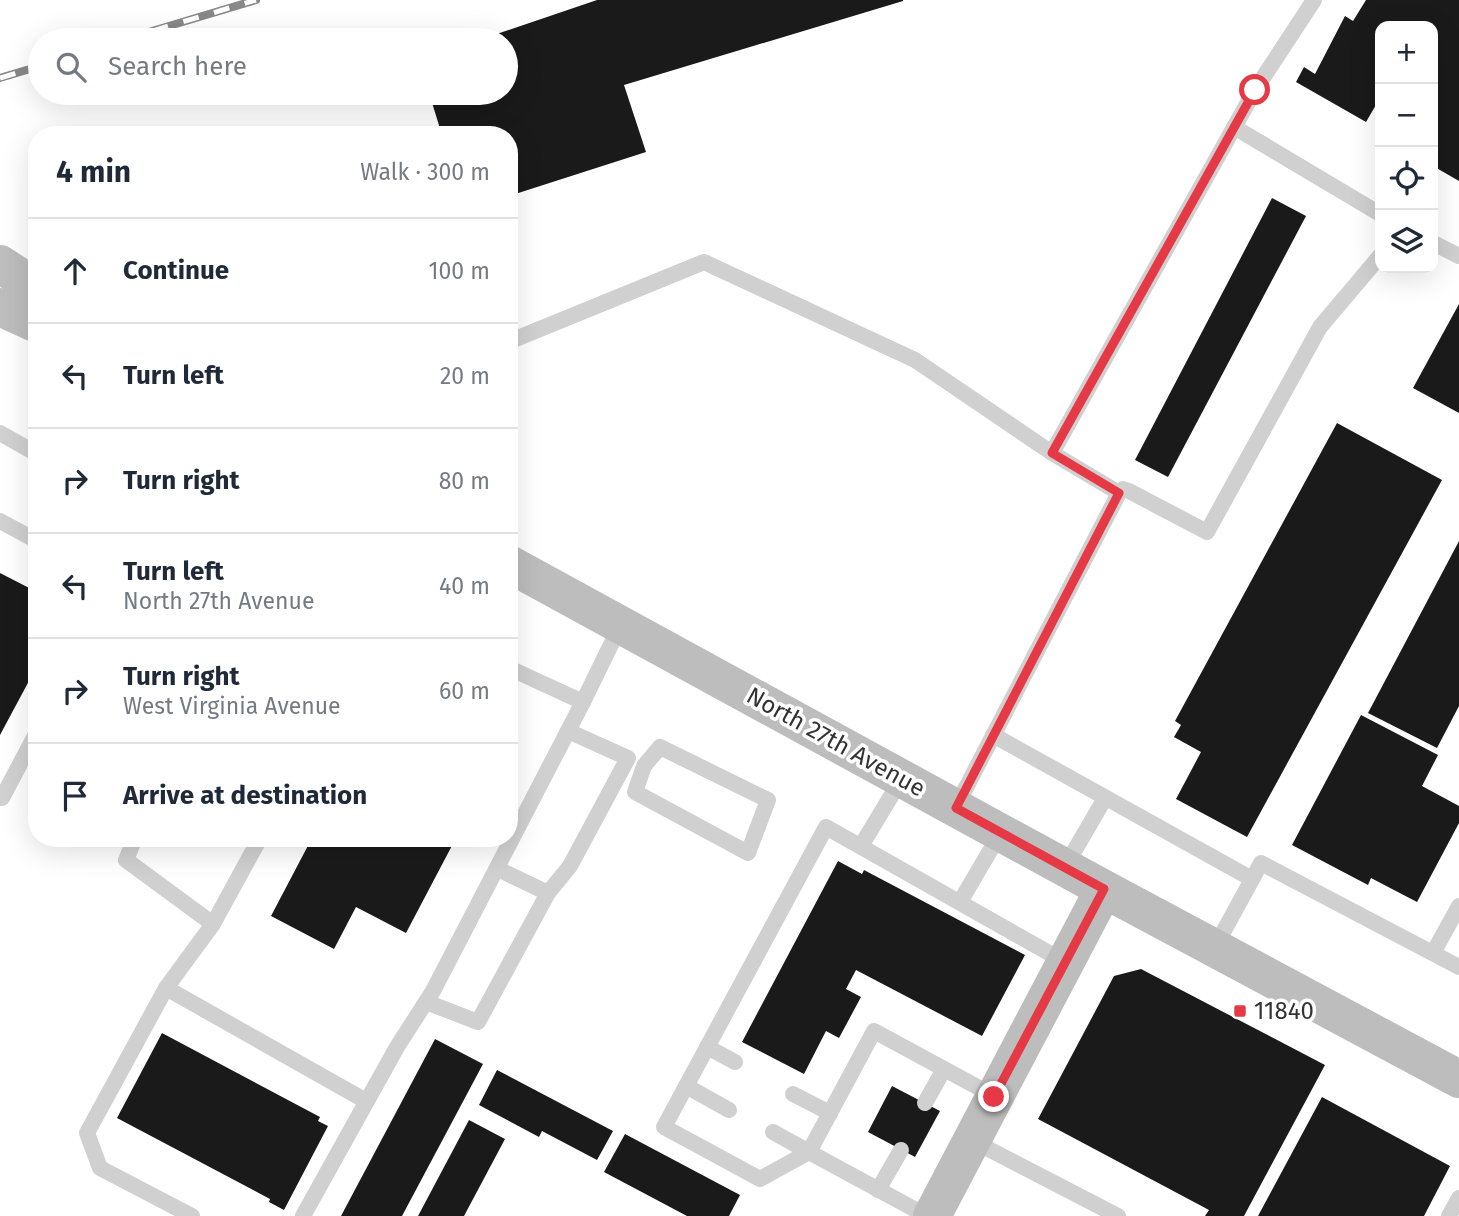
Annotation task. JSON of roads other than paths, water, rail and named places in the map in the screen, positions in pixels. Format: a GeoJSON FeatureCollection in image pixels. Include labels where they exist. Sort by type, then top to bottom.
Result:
{"type":"FeatureCollection","features":[{"type":"Feature","properties":{"kind":"main road"},"geometry":{"type":"LineString","coordinates":[[0,264],[28,282]]}},
{"type":"Feature","properties":{"kind":"main road"},"geometry":{"type":"LineString","coordinates":[[0,307],[28,320]]}},
{"type":"Feature","properties":{"kind":"main road","name":"North 27th Avenue"},"geometry":{"type":"LineString","coordinates":[[518,569],[1104,889],[1459,1079]]}},
{"type":"Feature","properties":{"kind":"main road"},"geometry":{"type":"LineString","coordinates":[[929,1216],[1104,889]]}},
{"type":"Feature","properties":{"kind":"lane"},"geometry":{"type":"LineString","coordinates":[[1052,453],[1255,90],[1314,0]]}},
{"type":"Feature","properties":{"kind":"lane"},"geometry":{"type":"LineString","coordinates":[[1234,127],[1375,211]]}},
{"type":"Feature","properties":{"kind":"lane"},"geometry":{"type":"LineString","coordinates":[[1438,246],[1459,256]]}},
{"type":"Feature","properties":{"kind":"lane"},"geometry":{"type":"LineString","coordinates":[[518,338],[704,262],[915,359],[1052,453],[1119,493]]}},
{"type":"Feature","properties":{"kind":"lane"},"geometry":{"type":"LineString","coordinates":[[956,808],[1122,489],[1207,532],[1320,327],[1375,262]]}},
{"type":"Feature","properties":{"kind":"lane"},"geometry":{"type":"LineString","coordinates":[[0,433],[28,449]]}},
{"type":"Feature","properties":{"kind":"lane"},"geometry":{"type":"LineString","coordinates":[[0,521],[28,536]]}},
{"type":"Feature","properties":{"kind":"lane"},"geometry":{"type":"LineString","coordinates":[[518,830],[621,624]]}},
{"type":"Feature","properties":{"kind":"lane"},"geometry":{"type":"LineString","coordinates":[[518,672],[583,702]]}},
{"type":"Feature","properties":{"kind":"lane"},"geometry":{"type":"LineString","coordinates":[[568,732],[644,766]]}},
{"type":"Feature","properties":{"kind":"lane"},"geometry":{"type":"LineString","coordinates":[[993,735],[1252,879]]}},
{"type":"Feature","properties":{"kind":"lane"},"geometry":{"type":"LineString","coordinates":[[660,747],[768,800],[748,853],[635,792],[644,766],[660,747]]}},
{"type":"Feature","properties":{"kind":"lane"},"geometry":{"type":"LineString","coordinates":[[0,797],[2,799],[28,749]]}},
{"type":"Feature","properties":{"kind":"lane"},"geometry":{"type":"LineString","coordinates":[[426,1002],[478,1021],[548,893],[570,866],[628,758]]}},
{"type":"Feature","properties":{"kind":"lane"},"geometry":{"type":"LineString","coordinates":[[861,846],[902,778]]}},
{"type":"Feature","properties":{"kind":"lane"},"geometry":{"type":"LineString","coordinates":[[1065,867],[1105,798]]}},
{"type":"Feature","properties":{"kind":"lane"},"geometry":{"type":"LineString","coordinates":[[994,1097],[874,1031],[809,1152],[760,1179],[664,1127],[826,827],[1065,962]]}},
{"type":"Feature","properties":{"kind":"lane"},"geometry":{"type":"LineString","coordinates":[[960,902],[1001,832]]}},
{"type":"Feature","properties":{"kind":"lane"},"geometry":{"type":"LineString","coordinates":[[131,847],[126,860],[213,924]]}},
{"type":"Feature","properties":{"kind":"lane"},"geometry":{"type":"LineString","coordinates":[[192,1216],[100,1168],[87,1133],[166,988],[213,924],[255,847]]}},
{"type":"Feature","properties":{"kind":"lane"},"geometry":{"type":"LineString","coordinates":[[303,1216],[397,1046],[426,1002],[509,847]]}},
{"type":"Feature","properties":{"kind":"lane"},"geometry":{"type":"LineString","coordinates":[[1215,947],[1261,863],[1459,967]]}},
{"type":"Feature","properties":{"kind":"lane"},"geometry":{"type":"LineString","coordinates":[[498,869],[548,893]]}},
{"type":"Feature","properties":{"kind":"lane"},"geometry":{"type":"LineString","coordinates":[[1433,953],[1459,906]]}},
{"type":"Feature","properties":{"kind":"lane"},"geometry":{"type":"LineString","coordinates":[[166,988],[366,1101]]}},
{"type":"Feature","properties":{"kind":"lane"},"geometry":{"type":"LineString","coordinates":[[707,1047],[735,1062]]}},
{"type":"Feature","properties":{"kind":"lane"},"geometry":{"type":"LineString","coordinates":[[925,1103],[943,1069]]}},
{"type":"Feature","properties":{"kind":"lane"},"geometry":{"type":"LineString","coordinates":[[686,1086],[729,1110]]}},
{"type":"Feature","properties":{"kind":"lane"},"geometry":{"type":"LineString","coordinates":[[793,1094],[830,1113]]}},
{"type":"Feature","properties":{"kind":"lane"},"geometry":{"type":"LineString","coordinates":[[773,1132],[929,1216]]}},
{"type":"Feature","properties":{"kind":"lane"},"geometry":{"type":"LineString","coordinates":[[971,1140],[1118,1216]]}},
{"type":"Feature","properties":{"kind":"lane"},"geometry":{"type":"LineString","coordinates":[[878,1190],[901,1150]]}},
{"type":"Feature","properties":{"kind":"railway"},"geometry":{"type":"LineString","coordinates":[[162,28],[256,0]]}},
{"type":"Feature","properties":{"kind":"railway"},"geometry":{"type":"LineString","coordinates":[[0,78],[28,70]]}},
{"type":"Feature","properties":{"kind":"place","name":"11840"},"geometry":{"type":"Point","coordinates":[1240,1011]}}]}
